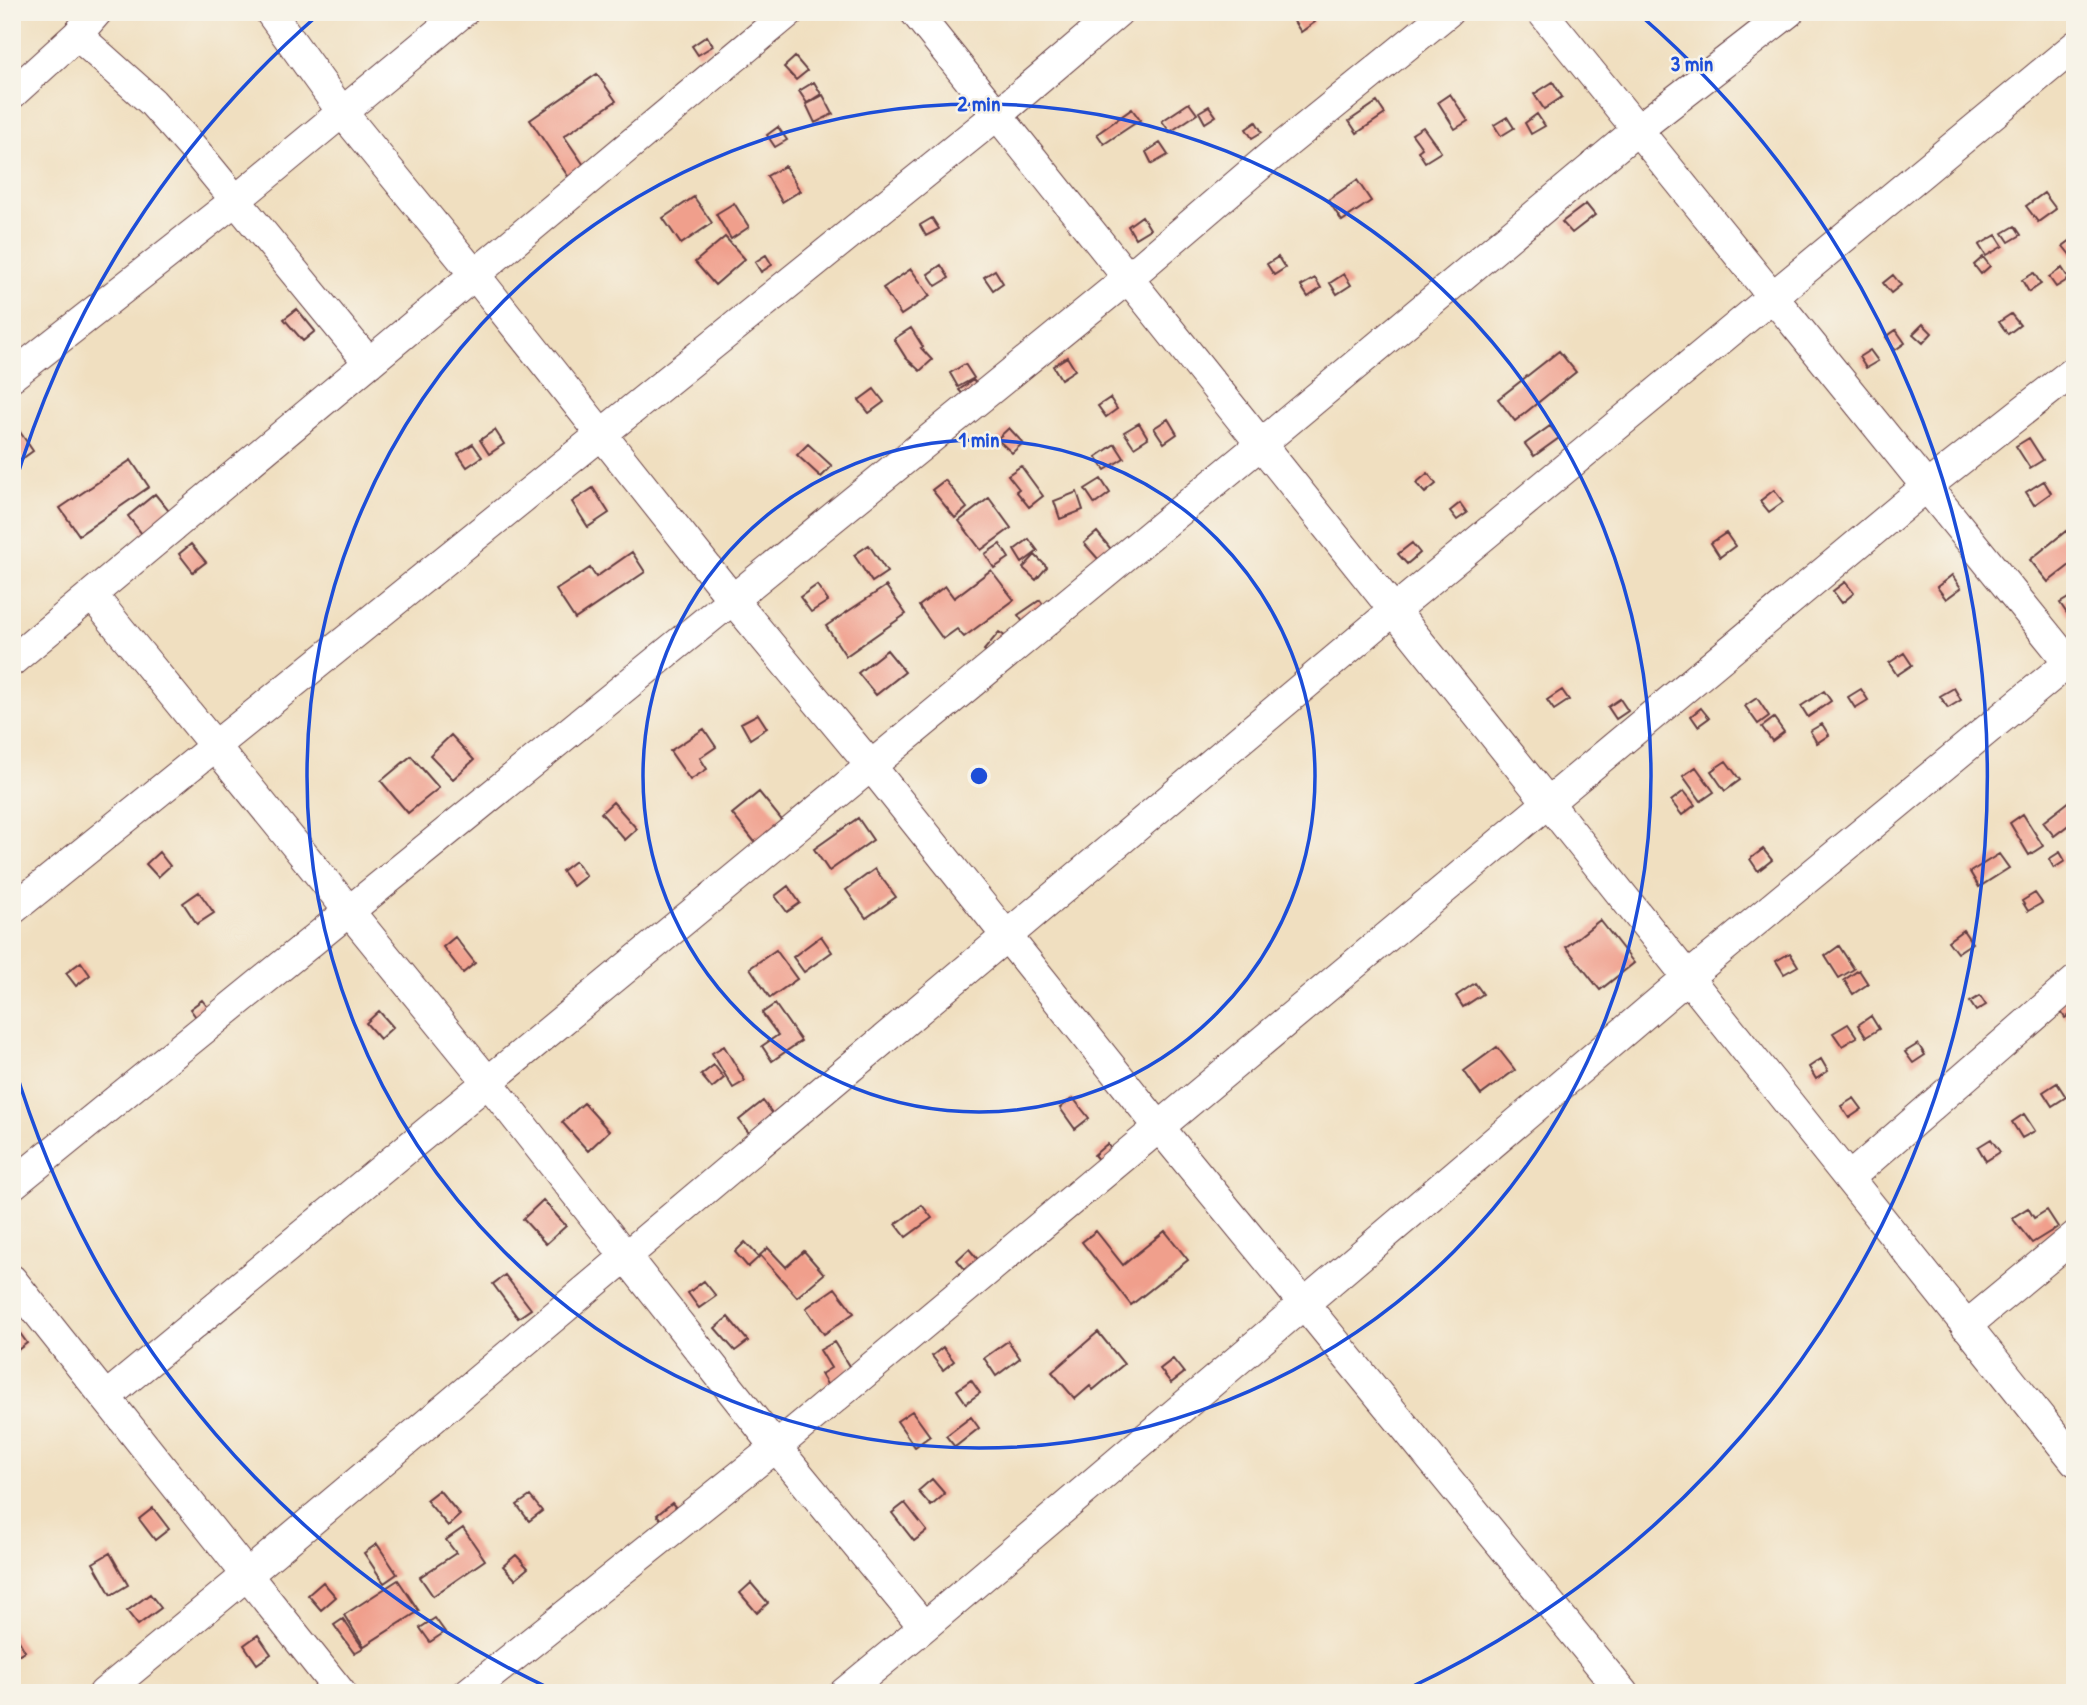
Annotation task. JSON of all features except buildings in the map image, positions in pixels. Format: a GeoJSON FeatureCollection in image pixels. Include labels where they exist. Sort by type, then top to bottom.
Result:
{"type":"FeatureCollection","features":[{"type":"Feature","properties":{"kind":"street"},"geometry":{"type":"LineString","coordinates":[[12,93],[77,35],[97,12]]}},
{"type":"Feature","properties":{"kind":"street"},"geometry":{"type":"LineString","coordinates":[[270,12],[342,112],[733,600],[871,766],[1303,1304],[1623,1693]]}},
{"type":"Feature","properties":{"kind":"street"},"geometry":{"type":"LineString","coordinates":[[12,376],[236,200],[463,12]]}},
{"type":"Feature","properties":{"kind":"street"},"geometry":{"type":"LineString","coordinates":[[12,662],[789,12]]}},
{"type":"Feature","properties":{"kind":"street"},"geometry":{"type":"LineString","coordinates":[[915,12],[2075,1461]]}},
{"type":"Feature","properties":{"kind":"street"},"geometry":{"type":"LineString","coordinates":[[12,910],[997,115],[1118,12]]}},
{"type":"Feature","properties":{"kind":"street"},"geometry":{"type":"LineString","coordinates":[[12,1185],[1128,278],[1273,154],[1448,12]]}},
{"type":"Feature","properties":{"kind":"street"},"geometry":{"type":"LineString","coordinates":[[844,1693],[1687,978],[2073,663],[1926,487],[1542,12]]}},
{"type":"Feature","properties":{"kind":"street"},"geometry":{"type":"LineString","coordinates":[[106,1398],[1637,130],[1789,12]]}},
{"type":"Feature","properties":{"kind":"street"},"geometry":{"type":"LineString","coordinates":[[77,35],[152,102],[369,363]]}},
{"type":"Feature","properties":{"kind":"street"},"geometry":{"type":"LineString","coordinates":[[104,1693],[247,1576],[1394,611],[2075,46]]}},
{"type":"Feature","properties":{"kind":"street"},"geometry":{"type":"LineString","coordinates":[[468,1693],[776,1447],[1926,487],[2075,370]]}},
{"type":"Feature","properties":{"kind":"street"},"geometry":{"type":"LineString","coordinates":[[92,595],[488,1082],[776,1447],[924,1627]]}},
{"type":"Feature","properties":{"kind":"street"},"geometry":{"type":"LineString","coordinates":[[1849,1178],[2075,981]]}},
{"type":"Feature","properties":{"kind":"street"},"geometry":{"type":"LineString","coordinates":[[1966,1326],[2075,1236]]}},
{"type":"Feature","properties":{"kind":"street"},"geometry":{"type":"LineString","coordinates":[[12,1280],[341,1693]]}}]}
